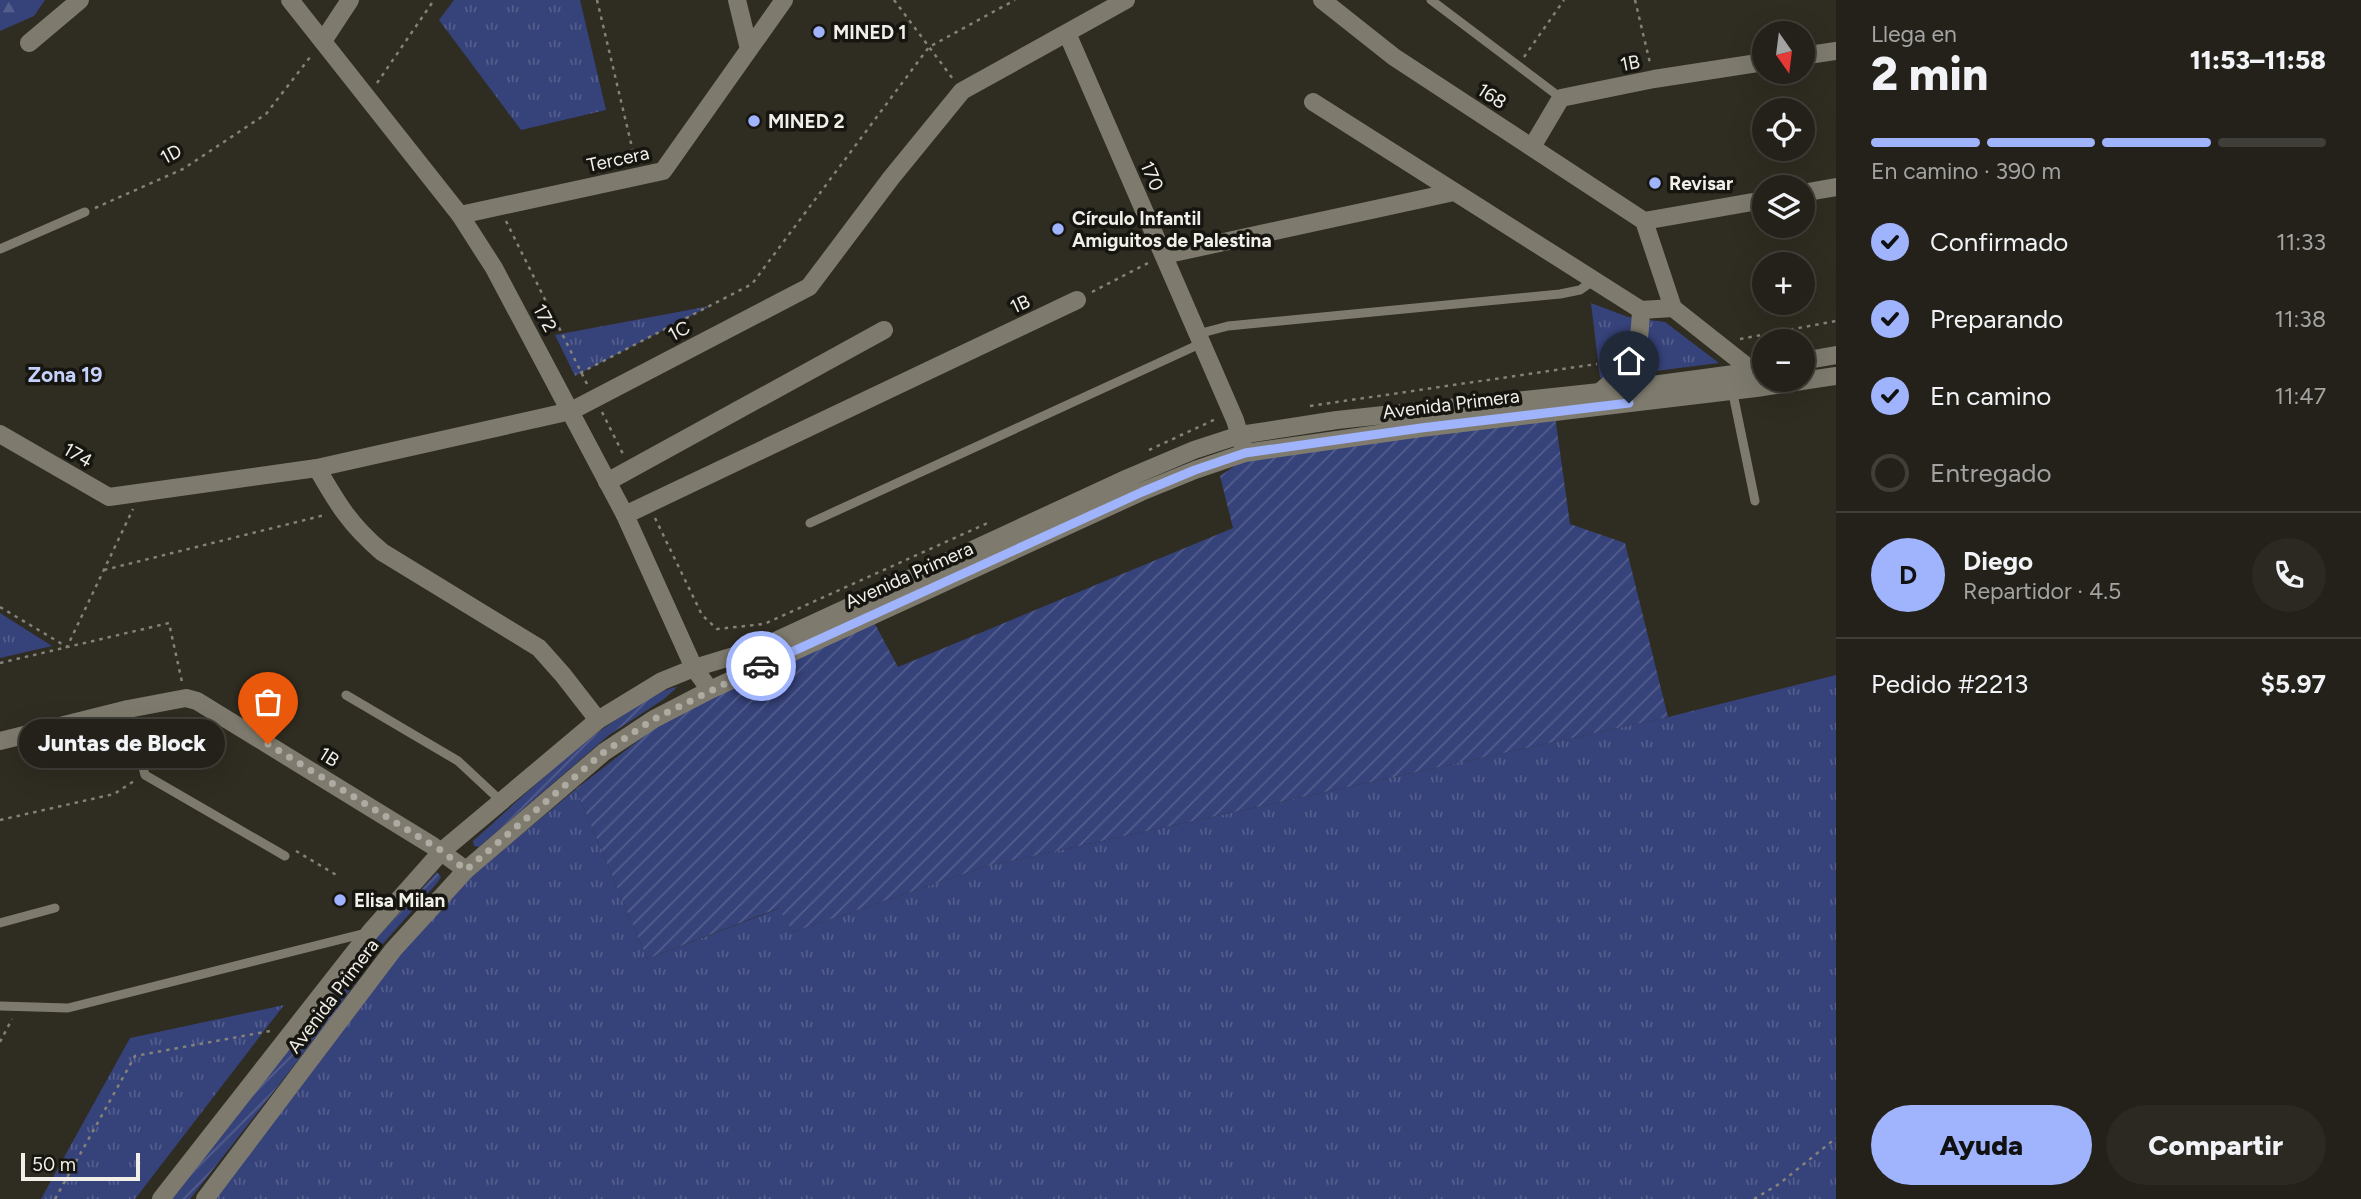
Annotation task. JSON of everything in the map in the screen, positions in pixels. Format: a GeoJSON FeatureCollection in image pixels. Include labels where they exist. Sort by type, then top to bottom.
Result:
{"type":"FeatureCollection","features":[{"type":"Feature","properties":{"kind":"street"},"geometry":{"type":"LineString","coordinates":[[29,43],[80,0]]}},
{"type":"Feature","properties":{"kind":"street","name":"172"},"geometry":{"type":"LineString","coordinates":[[290,0],[460,215],[494,268],[625,515],[694,667],[709,690]]}},
{"type":"Feature","properties":{"kind":"street"},"geometry":{"type":"LineString","coordinates":[[323,41],[350,0]]}},
{"type":"Feature","properties":{"kind":"street"},"geometry":{"type":"LineString","coordinates":[[737,0],[749,49]]}},
{"type":"Feature","properties":{"kind":"street","name":"Tercera"},"geometry":{"type":"LineString","coordinates":[[460,215],[663,171],[784,0]]}},
{"type":"Feature","properties":{"kind":"street","name":"1C"},"geometry":{"type":"LineString","coordinates":[[140,494],[317,468],[571,411],[595,399],[809,287],[961,90],[1126,0]]}},
{"type":"Feature","properties":{"kind":"street","name":"168"},"geometry":{"type":"LineString","coordinates":[[1322,0],[1394,57],[1644,221]]}},
{"type":"Feature","properties":{"kind":"street","name":"170"},"geometry":{"type":"LineString","coordinates":[[1067,33],[1232,412],[1245,453]]}},
{"type":"Feature","properties":{"kind":"street"},"geometry":{"type":"LineString","coordinates":[[1815,54],[1836,51]]}},
{"type":"Feature","properties":{"kind":"street","name":"1B"},"geometry":{"type":"LineString","coordinates":[[1561,98],[1654,79],[1752,64]]}},
{"type":"Feature","properties":{"kind":"street"},"geometry":{"type":"LineString","coordinates":[[1532,148],[1561,98]]}},
{"type":"Feature","properties":{"kind":"street"},"geometry":{"type":"LineString","coordinates":[[1313,102],[1642,310],[1673,308]]}},
{"type":"Feature","properties":{"kind":"street"},"geometry":{"type":"LineString","coordinates":[[1815,191],[1836,187]]}},
{"type":"Feature","properties":{"kind":"street"},"geometry":{"type":"LineString","coordinates":[[1164,255],[1454,191]]}},
{"type":"Feature","properties":{"kind":"street"},"geometry":{"type":"LineString","coordinates":[[1752,202],[1644,221],[1673,308],[1752,372]]}},
{"type":"Feature","properties":{"kind":"street","name":"1B"},"geometry":{"type":"LineString","coordinates":[[625,515],[1077,300]]}},
{"type":"Feature","properties":{"kind":"street"},"geometry":{"type":"LineString","coordinates":[[1600,392],[1632,363],[1640,339],[1642,310]]}},
{"type":"Feature","properties":{"kind":"street"},"geometry":{"type":"LineString","coordinates":[[607,482],[884,330]]}},
{"type":"Feature","properties":{"kind":"street"},"geometry":{"type":"LineString","coordinates":[[1815,359],[1836,355]]}},
{"type":"Feature","properties":{"kind":"street","name":"Avenida Primera"},"geometry":{"type":"LineString","coordinates":[[1815,376],[1836,376]]}},
{"type":"Feature","properties":{"kind":"street","name":"Avenida Primera"},"geometry":{"type":"LineString","coordinates":[[205,1199],[393,950],[466,870],[604,752],[654,719],[709,690],[1142,492],[1245,453],[1752,378]]}},
{"type":"Feature","properties":{"kind":"street","name":"Avenida Primera"},"geometry":{"type":"LineString","coordinates":[[161,1199],[371,932],[442,851],[598,720],[662,681],[694,667],[760,648],[1128,478],[1194,450],[1240,435],[1337,420],[1600,392],[1731,383]]}},
{"type":"Feature","properties":{"kind":"street","name":"174"},"geometry":{"type":"LineString","coordinates":[[0,434],[109,497],[140,494]]}},
{"type":"Feature","properties":{"kind":"street"},"geometry":{"type":"LineString","coordinates":[[317,468],[342,511],[361,534],[382,552],[539,649],[564,675],[598,720]]}},
{"type":"Feature","properties":{"kind":"street"},"geometry":{"type":"LineString","coordinates":[[0,741],[128,709],[186,698]]}},
{"type":"Feature","properties":{"kind":"street","name":"1B"},"geometry":{"type":"LineString","coordinates":[[186,698],[197,701],[442,851],[466,870]]}},
{"type":"Feature","properties":{"kind":"lane"},"geometry":{"type":"LineString","coordinates":[[1431,0],[1561,98]]}},
{"type":"Feature","properties":{"kind":"lane"},"geometry":{"type":"LineString","coordinates":[[0,249],[85,212]]}},
{"type":"Feature","properties":{"kind":"lane"},"geometry":{"type":"LineString","coordinates":[[810,523],[1228,326],[1560,294],[1580,290],[1594,280]]}},
{"type":"Feature","properties":{"kind":"lane"},"geometry":{"type":"LineString","coordinates":[[1731,383],[1755,501]]}},
{"type":"Feature","properties":{"kind":"lane"},"geometry":{"type":"LineString","coordinates":[[346,695],[458,761],[501,801]]}},
{"type":"Feature","properties":{"kind":"lane"},"geometry":{"type":"LineString","coordinates":[[128,709],[145,775],[285,856]]}},
{"type":"Feature","properties":{"kind":"lane"},"geometry":{"type":"LineString","coordinates":[[0,923],[55,908]]}},
{"type":"Feature","properties":{"kind":"lane"},"geometry":{"type":"LineString","coordinates":[[0,1006],[68,1008],[371,932]]}},
{"type":"Feature","properties":{"kind":"path"},"geometry":{"type":"LineString","coordinates":[[367,98],[433,0]]}},
{"type":"Feature","properties":{"kind":"path"},"geometry":{"type":"LineString","coordinates":[[597,0],[639,176]]}},
{"type":"Feature","properties":{"kind":"path"},"geometry":{"type":"LineString","coordinates":[[894,0],[961,90]]}},
{"type":"Feature","properties":{"kind":"path"},"geometry":{"type":"LineString","coordinates":[[580,373],[752,284],[929,47],[1015,0]]}},
{"type":"Feature","properties":{"kind":"path"},"geometry":{"type":"LineString","coordinates":[[1517,65],[1564,0]]}},
{"type":"Feature","properties":{"kind":"path"},"geometry":{"type":"LineString","coordinates":[[1635,0],[1654,79]]}},
{"type":"Feature","properties":{"kind":"path","name":"1D"},"geometry":{"type":"LineString","coordinates":[[85,212],[183,169],[266,114],[323,41]]}},
{"type":"Feature","properties":{"kind":"path"},"geometry":{"type":"LineString","coordinates":[[499,207],[630,468]]}},
{"type":"Feature","properties":{"kind":"path"},"geometry":{"type":"LineString","coordinates":[[1077,300],[1164,255]]}},
{"type":"Feature","properties":{"kind":"path"},"geometry":{"type":"LineString","coordinates":[[1719,344],[1836,321]]}},
{"type":"Feature","properties":{"kind":"path"},"geometry":{"type":"LineString","coordinates":[[1310,406],[1597,364]]}},
{"type":"Feature","properties":{"kind":"path"},"geometry":{"type":"LineString","coordinates":[[1143,452],[1232,412]]}},
{"type":"Feature","properties":{"kind":"path"},"geometry":{"type":"LineString","coordinates":[[67,647],[140,494]]}},
{"type":"Feature","properties":{"kind":"path"},"geometry":{"type":"LineString","coordinates":[[648,504],[702,615],[717,629],[764,624],[992,521]]}},
{"type":"Feature","properties":{"kind":"path"},"geometry":{"type":"LineString","coordinates":[[104,570],[342,511]]}},
{"type":"Feature","properties":{"kind":"path"},"geometry":{"type":"LineString","coordinates":[[0,607],[67,647]]}},
{"type":"Feature","properties":{"kind":"path"},"geometry":{"type":"LineString","coordinates":[[0,663],[169,624],[186,698]]}},
{"type":"Feature","properties":{"kind":"path"},"geometry":{"type":"LineString","coordinates":[[0,820],[114,794],[145,775]]}},
{"type":"Feature","properties":{"kind":"path"},"geometry":{"type":"LineString","coordinates":[[293,849],[338,876]]}},
{"type":"Feature","properties":{"kind":"path"},"geometry":{"type":"LineString","coordinates":[[0,1042],[18,1007]]}},
{"type":"Feature","properties":{"kind":"path"},"geometry":{"type":"LineString","coordinates":[[55,1199],[135,1056],[296,1026]]}},
{"type":"Feature","properties":{"kind":"path"},"geometry":{"type":"LineString","coordinates":[[1754,1199],[1779,1184],[1836,1138]]}},
{"type":"Feature","properties":{"kind":"green space"},"geometry":{"type":"Polygon","coordinates":[[[0,0],[45,0],[34,16],[0,31],[0,0]]]}},
{"type":"Feature","properties":{"kind":"green space"},"geometry":{"type":"Polygon","coordinates":[[[454,0],[580,0],[606,110],[521,130],[439,20],[454,0]]]}},
{"type":"Feature","properties":{"kind":"green space"},"geometry":{"type":"Polygon","coordinates":[[[1591,303],[1628,317],[1665,322],[1719,363],[1600,378],[1591,303]]]}},
{"type":"Feature","properties":{"kind":"green space"},"geometry":{"type":"Polygon","coordinates":[[[710,306],[575,376],[555,335],[710,306]]]}},
{"type":"Feature","properties":{"kind":"green space"},"geometry":{"type":"Polygon","coordinates":[[[1555,416],[1570,524],[1625,543],[1668,717],[987,866],[793,932],[779,908],[647,959],[576,789],[676,711],[868,611],[898,667],[1233,528],[1220,476],[1252,454],[1555,416]]]}},
{"type":"Feature","properties":{"kind":"green space"},"geometry":{"type":"Polygon","coordinates":[[[0,613],[52,646],[0,658],[0,613]]]}},
{"type":"Feature","properties":{"kind":"green space"},"geometry":{"type":"Polygon","coordinates":[[[1836,675],[1836,1199],[211,1199],[426,914],[576,789],[647,959],[780,908],[793,932],[987,866],[1668,717],[1836,675]]]}},
{"type":"Feature","properties":{"kind":"green space"},"geometry":{"type":"Polygon","coordinates":[[[677,687],[664,699],[609,735],[479,847],[474,846],[473,841],[595,735],[653,697],[677,687]]]}},
{"type":"Feature","properties":{"kind":"green space"},"geometry":{"type":"Polygon","coordinates":[[[437,872],[441,877],[437,883],[380,947],[334,1014],[190,1199],[172,1199],[373,942],[437,872]]]}},
{"type":"Feature","properties":{"kind":"green space"},"geometry":{"type":"Polygon","coordinates":[[[284,1005],[135,1199],[41,1199],[130,1038],[284,1005]]]}},
{"type":"Feature","properties":{"kind":"way so far"},"geometry":{"type":"LineString","coordinates":[[268,744],[442,851],[466,870],[604,752],[654,719],[761,666]]}},
{"type":"Feature","properties":{"kind":"place","name":"MINED 1"},"geometry":{"type":"Point","coordinates":[819,32]}},
{"type":"Feature","properties":{"kind":"place","name":"MINED 2"},"geometry":{"type":"Point","coordinates":[754,121]}},
{"type":"Feature","properties":{"kind":"place","name":"Revisar"},"geometry":{"type":"Point","coordinates":[1655,183]}},
{"type":"Feature","properties":{"kind":"place","name":"Círculo Infantil Amiguitos de Palestina"},"geometry":{"type":"Point","coordinates":[1058,229]}},
{"type":"Feature","properties":{"kind":"place","name":"Juntas de Block"},"geometry":{"type":"Point","coordinates":[268,744]}},
{"type":"Feature","properties":{"kind":"place","name":"Elisa Milan"},"geometry":{"type":"Point","coordinates":[340,900]}},
{"type":"Feature","properties":{"kind":"district","name":"Zona 19"},"geometry":{"type":"Point","coordinates":[65,374]}},
{"type":"Feature","properties":{"kind":"route"},"geometry":{"type":"LineString","coordinates":[[761,666],[1142,492],[1245,453],[1336,439],[1629,403]]}}]}
